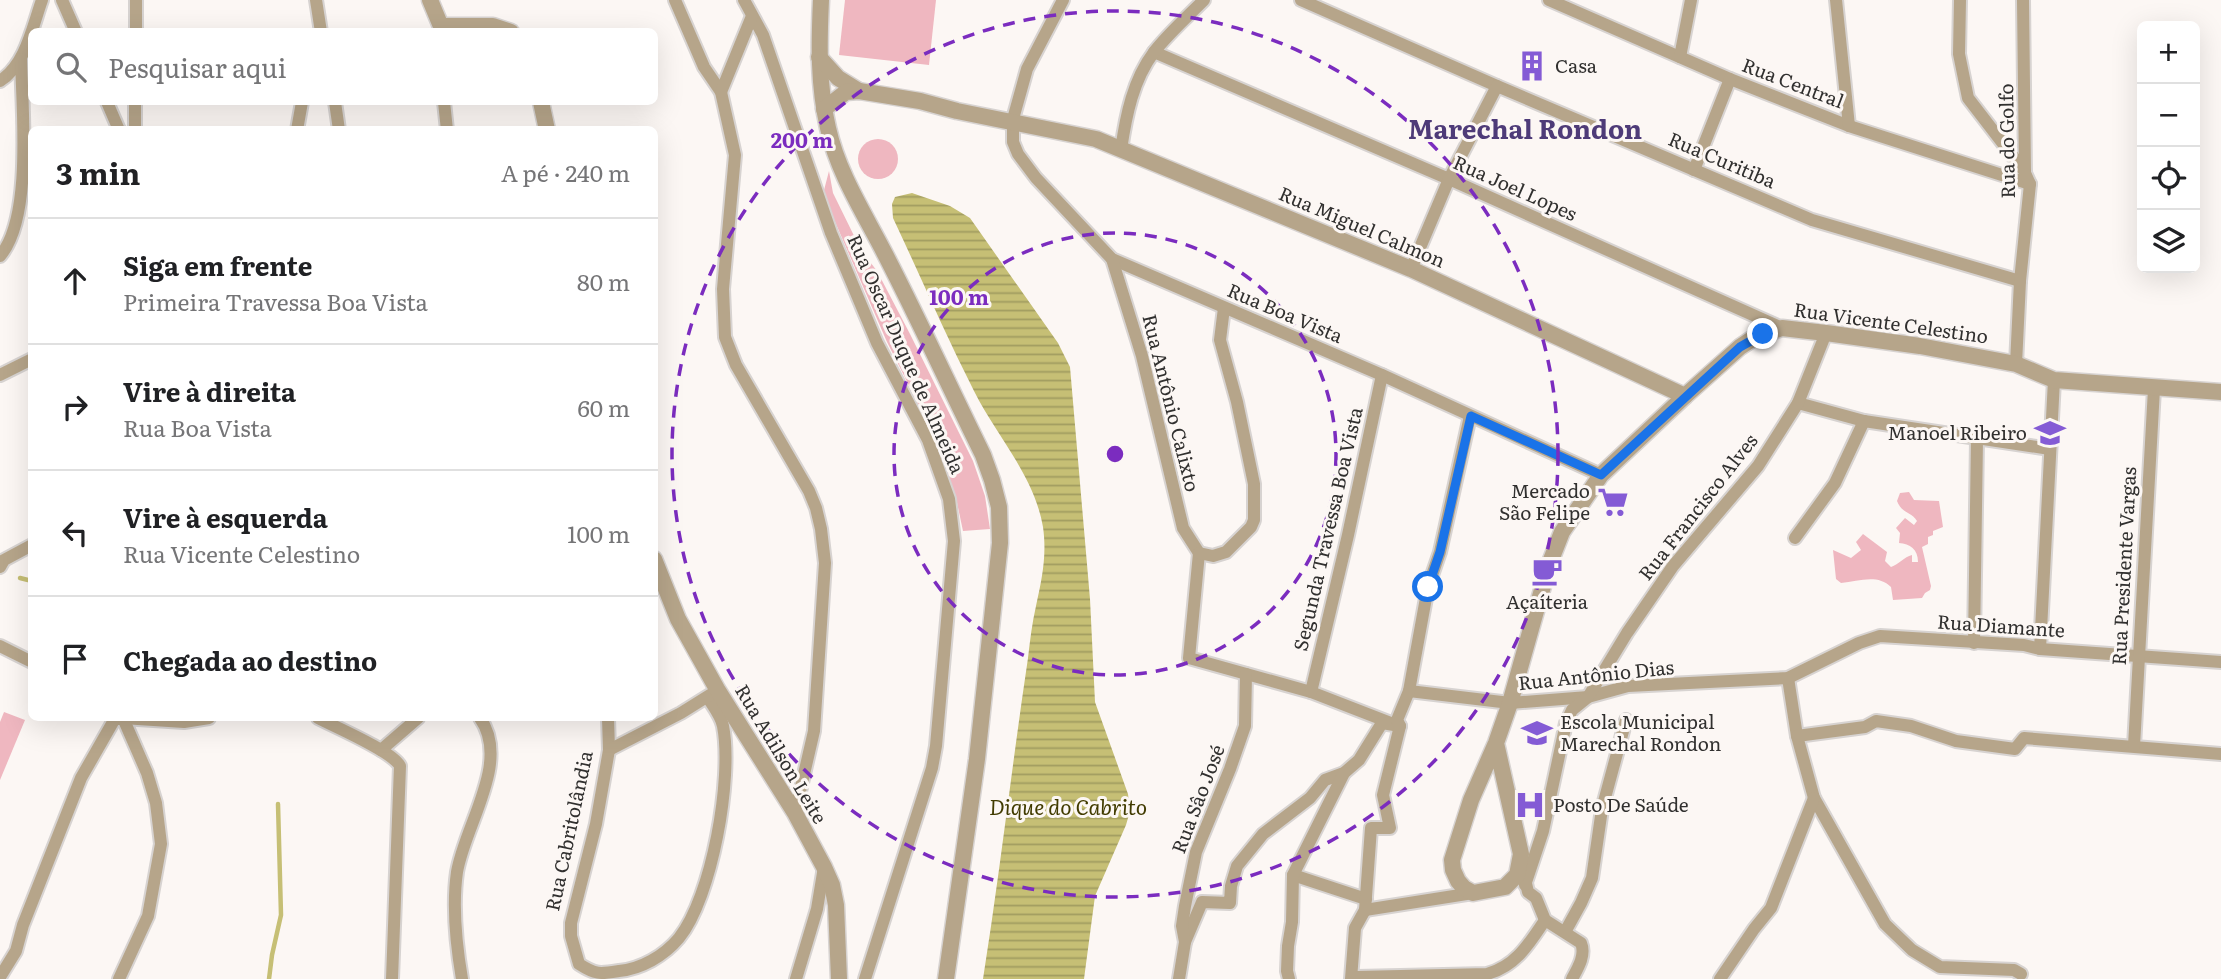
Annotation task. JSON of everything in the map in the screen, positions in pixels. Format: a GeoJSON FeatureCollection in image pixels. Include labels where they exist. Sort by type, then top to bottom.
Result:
{"type":"FeatureCollection","features":[{"type":"Feature","properties":{"kind":"street"},"geometry":{"type":"LineString","coordinates":[[32,28],[42,0]]}},
{"type":"Feature","properties":{"kind":"street"},"geometry":{"type":"LineString","coordinates":[[62,0],[74,28]]}},
{"type":"Feature","properties":{"kind":"street"},"geometry":{"type":"LineString","coordinates":[[136,0],[136,28]]}},
{"type":"Feature","properties":{"kind":"street"},"geometry":{"type":"LineString","coordinates":[[316,0],[319,28]]}},
{"type":"Feature","properties":{"kind":"street"},"geometry":{"type":"LineString","coordinates":[[675,0],[704,67],[721,92],[735,155],[723,289],[725,337],[736,365],[810,491],[825,551],[814,731],[795,813]]}},
{"type":"Feature","properties":{"kind":"street","name":"Rua Oscar Duque de Almeida"},"geometry":{"type":"LineString","coordinates":[[744,0],[763,35],[831,233],[877,344],[928,440],[946,487],[952,512],[954,541],[936,746],[923,800],[865,979]]}},
{"type":"Feature","properties":{"kind":"street"},"geometry":{"type":"LineString","coordinates":[[821,0],[818,56],[824,109],[842,172],[983,456],[999,507],[1000,553],[978,759],[946,979]]}},
{"type":"Feature","properties":{"kind":"street"},"geometry":{"type":"LineString","coordinates":[[1013,121],[1027,69],[1063,0]]}},
{"type":"Feature","properties":{"kind":"street"},"geometry":{"type":"LineString","coordinates":[[1121,150],[1127,110],[1140,75],[1154,52],[1204,0]]}},
{"type":"Feature","properties":{"kind":"street","name":"Rua Curitiba"},"geometry":{"type":"LineString","coordinates":[[1301,0],[1812,220],[2020,281]]}},
{"type":"Feature","properties":{"kind":"street","name":"Rua Central"},"geometry":{"type":"LineString","coordinates":[[1549,0],[1730,79],[1850,126],[2027,178]]}},
{"type":"Feature","properties":{"kind":"street"},"geometry":{"type":"LineString","coordinates":[[1680,57],[1691,0]]}},
{"type":"Feature","properties":{"kind":"street"},"geometry":{"type":"LineString","coordinates":[[1836,0],[1850,126]]}},
{"type":"Feature","properties":{"kind":"street"},"geometry":{"type":"LineString","coordinates":[[1960,0],[1959,54],[1968,98],[2027,178]]}},
{"type":"Feature","properties":{"kind":"street","name":"Rua do Golfo"},"geometry":{"type":"LineString","coordinates":[[2016,364],[2027,178],[2023,0]]}},
{"type":"Feature","properties":{"kind":"street"},"geometry":{"type":"LineString","coordinates":[[430,3],[434,28]]}},
{"type":"Feature","properties":{"kind":"street"},"geometry":{"type":"LineString","coordinates":[[430,3],[440,23],[446,27],[499,28]]}},
{"type":"Feature","properties":{"kind":"street"},"geometry":{"type":"LineString","coordinates":[[721,92],[752,16]]}},
{"type":"Feature","properties":{"kind":"street"},"geometry":{"type":"LineString","coordinates":[[0,81],[21,59],[28,39]]}},
{"type":"Feature","properties":{"kind":"street","name":"Rua Joel Lopes"},"geometry":{"type":"LineString","coordinates":[[1154,52],[1449,179],[1782,328]]}},
{"type":"Feature","properties":{"kind":"street"},"geometry":{"type":"LineString","coordinates":[[818,56],[832,72],[859,91]]}},
{"type":"Feature","properties":{"kind":"street"},"geometry":{"type":"LineString","coordinates":[[0,256],[12,239],[16,224],[23,165],[21,59]]}},
{"type":"Feature","properties":{"kind":"street"},"geometry":{"type":"LineString","coordinates":[[1694,170],[1730,79]]}},
{"type":"Feature","properties":{"kind":"street"},"geometry":{"type":"LineString","coordinates":[[1411,269],[1449,179],[1497,86]]}},
{"type":"Feature","properties":{"kind":"street"},"geometry":{"type":"LineString","coordinates":[[824,109],[846,92],[859,91]]}},
{"type":"Feature","properties":{"kind":"street","name":"Rua Miguel Calmon"},"geometry":{"type":"LineString","coordinates":[[859,91],[1096,139],[1411,269],[1685,396]]}},
{"type":"Feature","properties":{"kind":"street"},"geometry":{"type":"LineString","coordinates":[[108,105],[117,126]]}},
{"type":"Feature","properties":{"kind":"street"},"geometry":{"type":"LineString","coordinates":[[135,105],[135,126]]}},
{"type":"Feature","properties":{"kind":"street"},"geometry":{"type":"LineString","coordinates":[[299,126],[302,105]]}},
{"type":"Feature","properties":{"kind":"street"},"geometry":{"type":"LineString","coordinates":[[335,105],[338,126]]}},
{"type":"Feature","properties":{"kind":"street"},"geometry":{"type":"LineString","coordinates":[[444,105],[447,126]]}},
{"type":"Feature","properties":{"kind":"street"},"geometry":{"type":"LineString","coordinates":[[542,105],[546,126]]}},
{"type":"Feature","properties":{"kind":"street","name":"Rua Boa Vista"},"geometry":{"type":"LineString","coordinates":[[1013,121],[1013,142],[1018,154],[1036,178],[1112,260],[1382,375],[1601,475]]}},
{"type":"Feature","properties":{"kind":"street","name":"Rua Antônio Calixto"},"geometry":{"type":"LineString","coordinates":[[1112,260],[1142,356],[1183,527],[1199,554]]}},
{"type":"Feature","properties":{"kind":"street"},"geometry":{"type":"LineString","coordinates":[[1224,308],[1220,340],[1237,402],[1254,484],[1254,520],[1251,527],[1226,552],[1213,556],[1199,554],[1189,658],[1311,692],[1400,726]]}},
{"type":"Feature","properties":{"kind":"street","name":"Rua Vicente Celestino"},"geometry":{"type":"LineString","coordinates":[[1473,893],[1458,881],[1452,859],[1471,800],[1510,704],[1555,547],[1569,519],[1601,475],[1685,396],[1748,342],[1782,328],[1920,346],[2016,364],[2054,380],[2221,392]]}},
{"type":"Feature","properties":{"kind":"street","name":"Rua Francisco Alves"},"geometry":{"type":"LineString","coordinates":[[1525,885],[1543,831],[1566,723],[1572,710],[1588,697],[1627,633],[1673,566],[1758,466],[1798,402],[1826,333]]}},
{"type":"Feature","properties":{"kind":"street"},"geometry":{"type":"LineString","coordinates":[[0,375],[28,361]]}},
{"type":"Feature","properties":{"kind":"street","name":"Segunda Travessa Boa Vista"},"geometry":{"type":"LineString","coordinates":[[1311,692],[1382,375]]}},
{"type":"Feature","properties":{"kind":"street"},"geometry":{"type":"LineString","coordinates":[[2040,649],[2054,380]]}},
{"type":"Feature","properties":{"kind":"street","name":"Rua Presidente Vargas"},"geometry":{"type":"LineString","coordinates":[[2134,746],[2154,388]]}},
{"type":"Feature","properties":{"kind":"street"},"geometry":{"type":"LineString","coordinates":[[1798,402],[1864,421],[2050,449]]}},
{"type":"Feature","properties":{"kind":"street"},"geometry":{"type":"LineString","coordinates":[[1471,416],[1440,552],[1428,587],[1409,691],[1397,720],[1400,726],[1383,794],[1390,828],[1371,828],[1365,905],[1355,928],[1355,978],[1487,974],[1498,971],[1511,964],[1525,950],[1545,920]]}},
{"type":"Feature","properties":{"kind":"street"},"geometry":{"type":"LineString","coordinates":[[1795,538],[1835,483],[1864,421]]}},
{"type":"Feature","properties":{"kind":"street"},"geometry":{"type":"LineString","coordinates":[[1974,643],[1977,439]]}},
{"type":"Feature","properties":{"kind":"street"},"geometry":{"type":"LineString","coordinates":[[1,560],[28,547]]}},
{"type":"Feature","properties":{"kind":"street","name":"Rua Adilson Leite"},"geometry":{"type":"LineString","coordinates":[[658,569],[713,694],[795,813],[824,867],[836,905],[839,979]]}},
{"type":"Feature","properties":{"kind":"street","name":"Rua Diamante"},"geometry":{"type":"LineString","coordinates":[[1788,678],[1859,643],[1880,636],[2024,645],[2040,649],[2221,663]]}},
{"type":"Feature","properties":{"kind":"street"},"geometry":{"type":"LineString","coordinates":[[0,646],[28,660]]}},
{"type":"Feature","properties":{"kind":"street","name":"Rua Sâo José"},"geometry":{"type":"LineString","coordinates":[[1179,979],[1185,942],[1182,926],[1196,852],[1245,726],[1246,674]]}},
{"type":"Feature","properties":{"kind":"street"},"geometry":{"type":"LineString","coordinates":[[1788,678],[1797,736],[1814,798],[1885,924],[1912,950],[1940,967],[2014,970],[2021,974]]}},
{"type":"Feature","properties":{"kind":"street","name":"Rua Antônio Dias"},"geometry":{"type":"LineString","coordinates":[[1409,691],[1510,704],[1588,697],[1628,686],[1788,678]]}},
{"type":"Feature","properties":{"kind":"street"},"geometry":{"type":"LineString","coordinates":[[609,750],[713,694]]}},
{"type":"Feature","properties":{"kind":"street","name":"Rua Cabritolândia"},"geometry":{"type":"LineString","coordinates":[[608,721],[609,750],[596,824],[570,936],[579,964],[598,974],[638,968],[667,951],[679,938],[694,913],[716,845],[724,786],[723,727],[713,694]]}},
{"type":"Feature","properties":{"kind":"street"},"geometry":{"type":"LineString","coordinates":[[1565,932],[1592,878],[1602,809],[1626,720]]}},
{"type":"Feature","properties":{"kind":"street"},"geometry":{"type":"LineString","coordinates":[[0,977],[16,951],[23,925],[81,778],[113,721]]}},
{"type":"Feature","properties":{"kind":"street"},"geometry":{"type":"LineString","coordinates":[[115,721],[147,772],[156,803],[160,844],[148,916],[119,979]]}},
{"type":"Feature","properties":{"kind":"street"},"geometry":{"type":"LineString","coordinates":[[161,721],[190,721]]}},
{"type":"Feature","properties":{"kind":"street"},"geometry":{"type":"LineString","coordinates":[[324,721],[381,750],[400,766],[392,979]]}},
{"type":"Feature","properties":{"kind":"street"},"geometry":{"type":"LineString","coordinates":[[381,750],[415,721]]}},
{"type":"Feature","properties":{"kind":"street"},"geometry":{"type":"LineString","coordinates":[[462,979],[455,926],[457,871],[490,770],[490,738],[482,721]]}},
{"type":"Feature","properties":{"kind":"street"},"geometry":{"type":"LineString","coordinates":[[1797,736],[1865,727],[1876,721],[1911,726],[1956,741],[2015,749],[2024,738],[2221,754]]}},
{"type":"Feature","properties":{"kind":"street"},"geometry":{"type":"LineString","coordinates":[[1185,942],[1202,902],[1230,903],[1231,886],[1237,866],[1263,834],[1310,797],[1325,780],[1343,773],[1359,760],[1382,723],[1400,726]]}},
{"type":"Feature","properties":{"kind":"street"},"geometry":{"type":"LineString","coordinates":[[1496,743],[1521,854],[1525,885],[1528,892],[1536,898],[1545,920],[1581,943],[1582,958],[1572,979]]}},
{"type":"Feature","properties":{"kind":"street"},"geometry":{"type":"LineString","coordinates":[[1289,979],[1287,971],[1293,875],[1343,773]]}},
{"type":"Feature","properties":{"kind":"street"},"geometry":{"type":"LineString","coordinates":[[1720,979],[1771,908],[1814,798]]}},
{"type":"Feature","properties":{"kind":"street"},"geometry":{"type":"LineString","coordinates":[[1293,875],[1365,905],[1496,890],[1511,883],[1517,875],[1521,854]]}},
{"type":"Feature","properties":{"kind":"street"},"geometry":{"type":"LineString","coordinates":[[796,979],[817,909],[824,867]]}},
{"type":"Feature","properties":{"kind":"shaded area"},"geometry":{"type":"Polygon","coordinates":[[[845,0],[936,0],[929,65],[839,55],[845,0]]]}},
{"type":"Feature","properties":{"kind":"shaded area"},"geometry":{"type":"Polygon","coordinates":[[[878,139],[886,140],[892,145],[897,151],[897,167],[892,173],[886,178],[878,179],[870,178],[864,173],[859,167],[858,159],[859,151],[864,145],[870,140],[878,139]]]}},
{"type":"Feature","properties":{"kind":"shaded area"},"geometry":{"type":"Polygon","coordinates":[[[829,171],[833,193],[861,250],[877,271],[973,461],[985,496],[990,529],[963,531],[956,498],[934,435],[887,342],[823,194],[829,171]]]}},
{"type":"Feature","properties":{"kind":"shaded area"},"geometry":{"type":"Polygon","coordinates":[[[1909,492],[1914,500],[1939,501],[1943,527],[1933,531],[1933,535],[1928,537],[1928,544],[1922,547],[1930,590],[1922,598],[1893,600],[1891,587],[1880,581],[1868,579],[1841,583],[1836,579],[1833,550],[1851,558],[1861,550],[1856,542],[1863,534],[1887,552],[1885,561],[1891,567],[1912,555],[1912,562],[1918,562],[1913,548],[1899,543],[1900,533],[1896,528],[1905,518],[1914,525],[1917,521],[1901,508],[1897,501],[1900,493],[1909,492]]]}},
{"type":"Feature","properties":{"kind":"shaded area"},"geometry":{"type":"Polygon","coordinates":[[[4,712],[25,720],[0,780],[0,722],[4,712]]]}},
{"type":"Feature","properties":{"kind":"water","name":"Dique do Cabrito"},"geometry":{"type":"Polygon","coordinates":[[[912,193],[950,206],[970,218],[1058,343],[1070,367],[1090,599],[1095,702],[1128,794],[1130,811],[1095,896],[1084,979],[983,979],[1031,632],[1043,567],[1044,537],[1032,490],[974,391],[893,218],[892,204],[895,197],[912,193]]]}},
{"type":"Feature","properties":{"kind":"waterway"},"geometry":{"type":"LineString","coordinates":[[20,578],[28,580]]}},
{"type":"Feature","properties":{"kind":"waterway"},"geometry":{"type":"LineString","coordinates":[[269,979],[281,915],[278,804]]}},
{"type":"Feature","properties":{"kind":"place","name":"Casa"},"geometry":{"type":"Point","coordinates":[1532,66]}},
{"type":"Feature","properties":{"kind":"place","name":"Manoel Ribeiro"},"geometry":{"type":"Point","coordinates":[2050,433]}},
{"type":"Feature","properties":{"kind":"place","name":"Mercado São Felipe"},"geometry":{"type":"Point","coordinates":[1613,502]}},
{"type":"Feature","properties":{"kind":"place","name":"Açaíteria"},"geometry":{"type":"Point","coordinates":[1547,571]}},
{"type":"Feature","properties":{"kind":"place","name":"Escola Municipal Marechal Rondon"},"geometry":{"type":"Point","coordinates":[1537,733]}},
{"type":"Feature","properties":{"kind":"place","name":"Posto De Saúde"},"geometry":{"type":"Point","coordinates":[1530,805]}},
{"type":"Feature","properties":{"kind":"district","name":"Marechal Rondon"},"geometry":{"type":"Point","coordinates":[1525,130]}},
{"type":"Feature","properties":{"kind":"route"},"geometry":{"type":"LineString","coordinates":[[1428,587],[1440,552],[1471,416],[1601,475],[1740,347],[1763,334]]}}]}
